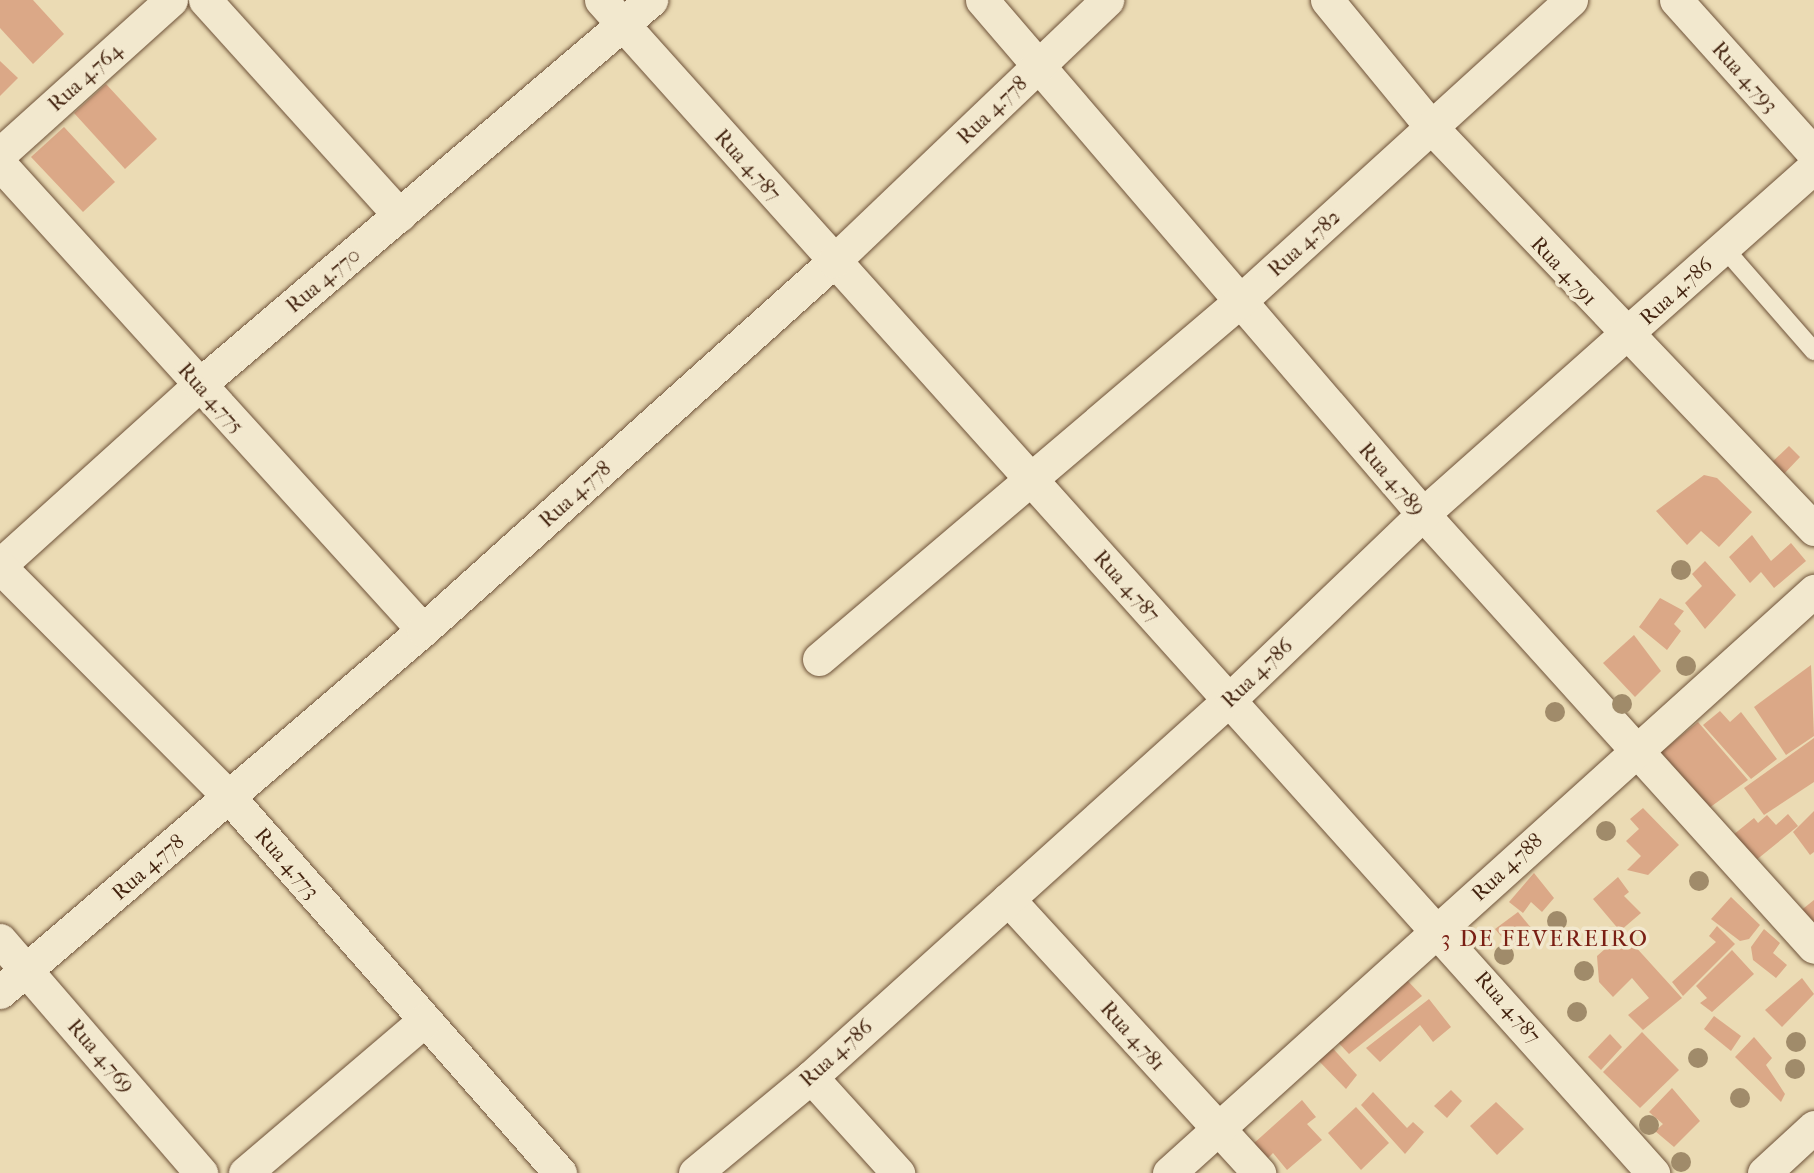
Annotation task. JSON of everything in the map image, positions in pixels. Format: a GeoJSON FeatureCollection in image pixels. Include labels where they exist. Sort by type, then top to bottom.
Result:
{"type":"FeatureCollection","features":[{"type":"Feature","properties":{"kind":"street","name":"Rua 4.764"},"geometry":{"type":"LineString","coordinates":[[0,154],[171,0]]}},
{"type":"Feature","properties":{"kind":"street"},"geometry":{"type":"LineString","coordinates":[[205,0],[399,215]]}},
{"type":"Feature","properties":{"kind":"street","name":"Rua 4.787"},"geometry":{"type":"LineString","coordinates":[[601,0],[1033,482],[1440,929],[1653,1173]]}},
{"type":"Feature","properties":{"kind":"street","name":"Rua 4.770"},"geometry":{"type":"LineString","coordinates":[[0,566],[199,385],[651,0]]}},
{"type":"Feature","properties":{"kind":"street","name":"Rua 4.789"},"geometry":{"type":"LineString","coordinates":[[982,0],[1423,514],[1637,747],[1814,947]]}},
{"type":"Feature","properties":{"kind":"street","name":"Rua 4.778"},"geometry":{"type":"LineString","coordinates":[[0,992],[28,971],[423,630],[834,261],[1107,0]]}},
{"type":"Feature","properties":{"kind":"street","name":"Rua 4.791"},"geometry":{"type":"LineString","coordinates":[[1327,0],[1432,128],[1625,337],[1814,528]]}},
{"type":"Feature","properties":{"kind":"street","name":"Rua 4.782"},"geometry":{"type":"LineString","coordinates":[[819,659],[1033,482],[1239,302],[1571,0]]}},
{"type":"Feature","properties":{"kind":"street","name":"Rua 4.793"},"geometry":{"type":"LineString","coordinates":[[1676,0],[1814,154]]}},
{"type":"Feature","properties":{"kind":"street","name":"Rua 4.775"},"geometry":{"type":"LineString","coordinates":[[0,164],[423,630]]}},
{"type":"Feature","properties":{"kind":"street","name":"Rua 4.786"},"geometry":{"type":"LineString","coordinates":[[695,1173],[811,1077],[1230,699],[1423,514],[1814,167]]}},
{"type":"Feature","properties":{"kind":"street","name":"Rua 4.773"},"geometry":{"type":"LineString","coordinates":[[0,566],[229,797],[560,1173]]}},
{"type":"Feature","properties":{"kind":"street","name":"Rua 4.788"},"geometry":{"type":"LineString","coordinates":[[1169,1173],[1637,747],[1814,591]]}},
{"type":"Feature","properties":{"kind":"street","name":"Rua 4.781"},"geometry":{"type":"LineString","coordinates":[[1008,899],[1259,1173]]}},
{"type":"Feature","properties":{"kind":"street","name":"Rua 4.769"},"geometry":{"type":"LineString","coordinates":[[0,940],[201,1173]]}},
{"type":"Feature","properties":{"kind":"street"},"geometry":{"type":"LineString","coordinates":[[245,1173],[425,1020]]}},
{"type":"Feature","properties":{"kind":"street"},"geometry":{"type":"LineString","coordinates":[[811,1077],[898,1173]]}},
{"type":"Feature","properties":{"kind":"street"},"geometry":{"type":"LineString","coordinates":[[1764,1173],[1814,1127]]}},
{"type":"Feature","properties":{"kind":"lane"},"geometry":{"type":"LineString","coordinates":[[1724,248],[1814,351]]}},
{"type":"Feature","properties":{"kind":"building"},"geometry":{"type":"Polygon","coordinates":[[[0,0],[33,0],[64,34],[33,64],[0,28],[0,0]]]}},
{"type":"Feature","properties":{"kind":"building"},"geometry":{"type":"Polygon","coordinates":[[[0,61],[18,78],[0,96],[0,61]]]}},
{"type":"Feature","properties":{"kind":"building"},"geometry":{"type":"Polygon","coordinates":[[[106,84],[157,139],[125,169],[74,113],[106,84]]]}},
{"type":"Feature","properties":{"kind":"building"},"geometry":{"type":"Polygon","coordinates":[[[64,127],[115,182],[83,212],[31,157],[64,127]]]}},
{"type":"Feature","properties":{"kind":"building"},"geometry":{"type":"Polygon","coordinates":[[[1789,446],[1800,457],[1782,476],[1769,465],[1789,446]]]}},
{"type":"Feature","properties":{"kind":"building"},"geometry":{"type":"Polygon","coordinates":[[[1704,475],[1717,478],[1752,512],[1719,547],[1701,531],[1687,545],[1656,511],[1704,475]]]}},
{"type":"Feature","properties":{"kind":"building"},"geometry":{"type":"Polygon","coordinates":[[[1752,535],[1771,561],[1791,543],[1806,561],[1774,588],[1761,572],[1750,583],[1729,557],[1752,535]]]}},
{"type":"Feature","properties":{"kind":"building"},"geometry":{"type":"Polygon","coordinates":[[[1705,561],[1736,595],[1705,629],[1685,603],[1702,586],[1692,574],[1705,561]]]}},
{"type":"Feature","properties":{"kind":"building"},"geometry":{"type":"Polygon","coordinates":[[[1660,598],[1684,611],[1674,624],[1681,631],[1667,650],[1639,627],[1660,598]]]}},
{"type":"Feature","properties":{"kind":"building"},"geometry":{"type":"Polygon","coordinates":[[[1634,635],[1661,671],[1635,697],[1603,663],[1634,635]]]}},
{"type":"Feature","properties":{"kind":"building"},"geometry":{"type":"Polygon","coordinates":[[[1811,665],[1814,736],[1786,755],[1754,707],[1811,665]]]}},
{"type":"Feature","properties":{"kind":"building"},"geometry":{"type":"Polygon","coordinates":[[[1720,711],[1730,722],[1741,712],[1777,759],[1751,779],[1703,725],[1720,711]]]}},
{"type":"Feature","properties":{"kind":"building"},"geometry":{"type":"Polygon","coordinates":[[[1698,722],[1748,780],[1709,808],[1661,752],[1698,722]]]}},
{"type":"Feature","properties":{"kind":"building"},"geometry":{"type":"Polygon","coordinates":[[[1814,738],[1814,782],[1764,815],[1744,788],[1814,738]]]}},
{"type":"Feature","properties":{"kind":"building"},"geometry":{"type":"Polygon","coordinates":[[[1643,808],[1679,845],[1648,875],[1627,870],[1641,856],[1626,841],[1639,829],[1630,819],[1643,808]]]}},
{"type":"Feature","properties":{"kind":"building"},"geometry":{"type":"Polygon","coordinates":[[[1814,811],[1814,852],[1810,855],[1793,832],[1814,811]]]}},
{"type":"Feature","properties":{"kind":"building"},"geometry":{"type":"Polygon","coordinates":[[[1788,814],[1798,826],[1755,861],[1733,835],[1754,818],[1758,823],[1767,815],[1776,825],[1788,814]]]}},
{"type":"Feature","properties":{"kind":"building"},"geometry":{"type":"Polygon","coordinates":[[[1534,873],[1554,898],[1542,912],[1531,902],[1523,913],[1509,902],[1534,873]]]}},
{"type":"Feature","properties":{"kind":"building"},"geometry":{"type":"Polygon","coordinates":[[[1618,877],[1629,892],[1624,896],[1641,913],[1620,931],[1593,899],[1618,877]]]}},
{"type":"Feature","properties":{"kind":"building"},"geometry":{"type":"Polygon","coordinates":[[[1731,897],[1760,925],[1749,939],[1740,941],[1711,919],[1731,897]]]}},
{"type":"Feature","properties":{"kind":"building"},"geometry":{"type":"Polygon","coordinates":[[[1814,900],[1814,928],[1799,912],[1814,900]]]}},
{"type":"Feature","properties":{"kind":"building"},"geometry":{"type":"Polygon","coordinates":[[[1518,912],[1532,929],[1510,947],[1495,929],[1518,912]]]}},
{"type":"Feature","properties":{"kind":"building"},"geometry":{"type":"Polygon","coordinates":[[[1717,926],[1735,944],[1683,996],[1672,982],[1716,942],[1709,936],[1717,926]]]}},
{"type":"Feature","properties":{"kind":"building"},"geometry":{"type":"Polygon","coordinates":[[[1764,929],[1780,943],[1773,953],[1787,965],[1776,978],[1753,960],[1751,947],[1764,929]]]}},
{"type":"Feature","properties":{"kind":"building"},"geometry":{"type":"Polygon","coordinates":[[[1623,933],[1682,998],[1643,1030],[1628,1015],[1649,998],[1632,978],[1613,997],[1599,982],[1597,956],[1623,933]]]}},
{"type":"Feature","properties":{"kind":"building"},"geometry":{"type":"Polygon","coordinates":[[[1732,950],[1754,974],[1712,1012],[1700,1003],[1707,998],[1696,986],[1732,950]]]}},
{"type":"Feature","properties":{"kind":"building"},"geometry":{"type":"Polygon","coordinates":[[[1405,978],[1422,996],[1349,1054],[1333,1037],[1405,978]]]}},
{"type":"Feature","properties":{"kind":"building"},"geometry":{"type":"Polygon","coordinates":[[[1802,978],[1814,994],[1782,1027],[1765,1010],[1802,978]]]}},
{"type":"Feature","properties":{"kind":"building"},"geometry":{"type":"Polygon","coordinates":[[[1429,999],[1451,1027],[1433,1042],[1420,1025],[1380,1062],[1366,1048],[1429,999]]]}},
{"type":"Feature","properties":{"kind":"building"},"geometry":{"type":"Polygon","coordinates":[[[1714,1016],[1741,1036],[1731,1051],[1704,1029],[1714,1016]]]}},
{"type":"Feature","properties":{"kind":"building"},"geometry":{"type":"Polygon","coordinates":[[[1642,1032],[1679,1070],[1640,1108],[1603,1072],[1642,1032]]]}},
{"type":"Feature","properties":{"kind":"building"},"geometry":{"type":"Polygon","coordinates":[[[1610,1034],[1622,1047],[1601,1070],[1588,1057],[1610,1034]]]}},
{"type":"Feature","properties":{"kind":"building"},"geometry":{"type":"Polygon","coordinates":[[[1754,1037],[1772,1058],[1766,1065],[1785,1094],[1781,1102],[1735,1057],[1754,1037]]]}},
{"type":"Feature","properties":{"kind":"building"},"geometry":{"type":"Polygon","coordinates":[[[1328,1043],[1357,1075],[1346,1089],[1317,1059],[1328,1043]]]}},
{"type":"Feature","properties":{"kind":"building"},"geometry":{"type":"Polygon","coordinates":[[[1672,1088],[1700,1121],[1674,1147],[1655,1131],[1663,1124],[1649,1112],[1672,1088]]]}},
{"type":"Feature","properties":{"kind":"building"},"geometry":{"type":"Polygon","coordinates":[[[1451,1090],[1462,1101],[1447,1118],[1434,1106],[1451,1090]]]}},
{"type":"Feature","properties":{"kind":"building"},"geometry":{"type":"Polygon","coordinates":[[[1373,1092],[1407,1128],[1413,1122],[1424,1132],[1405,1154],[1361,1105],[1373,1092]]]}},
{"type":"Feature","properties":{"kind":"building"},"geometry":{"type":"Polygon","coordinates":[[[1302,1100],[1316,1117],[1307,1124],[1322,1140],[1287,1170],[1273,1153],[1266,1160],[1253,1144],[1302,1100]]]}},
{"type":"Feature","properties":{"kind":"building"},"geometry":{"type":"Polygon","coordinates":[[[1496,1102],[1524,1129],[1497,1155],[1470,1126],[1496,1102]]]}},
{"type":"Feature","properties":{"kind":"building"},"geometry":{"type":"Polygon","coordinates":[[[1356,1107],[1389,1143],[1361,1170],[1328,1133],[1356,1107]]]}},
{"type":"Feature","properties":{"kind":"district","name":"3 DE FEVEREIRO"},"geometry":{"type":"Point","coordinates":[1545,939]}}]}
